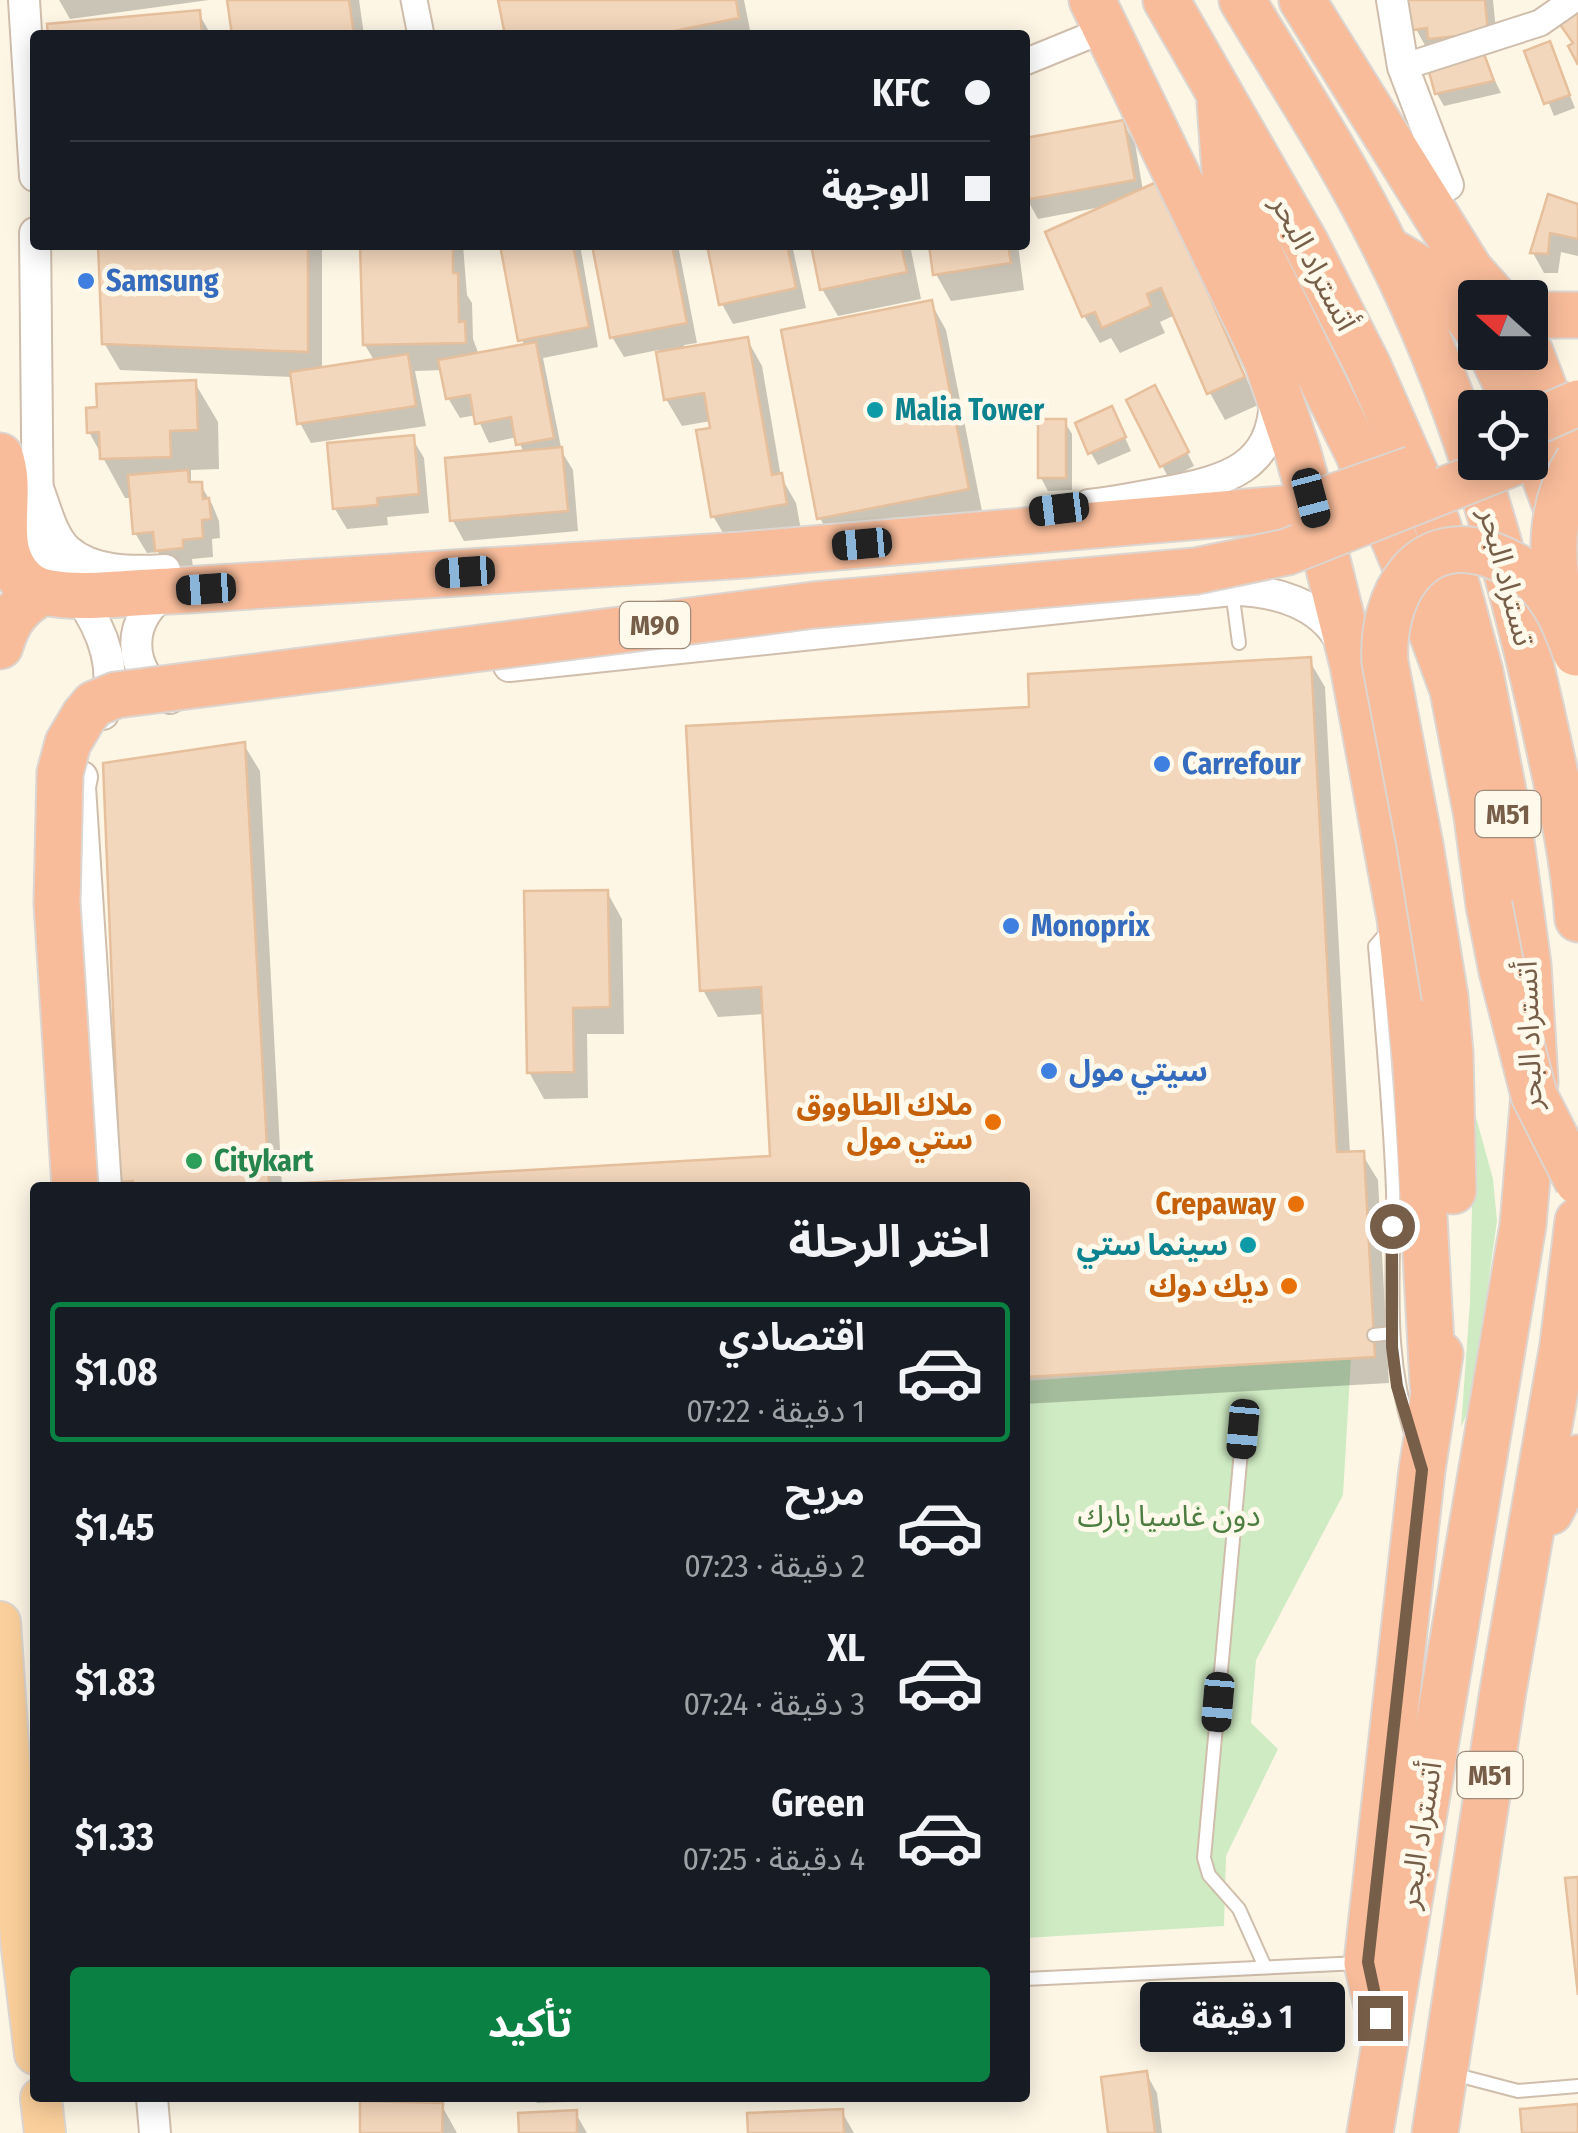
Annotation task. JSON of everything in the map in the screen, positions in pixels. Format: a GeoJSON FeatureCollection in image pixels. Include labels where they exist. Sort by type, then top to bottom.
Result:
{"type":"FeatureCollection","features":[{"type":"Feature","properties":{"kind":"highway","name":"أتستراد البحر"},"geometry":{"type":"LineString","coordinates":[[1166,0],[1306,244],[1437,522],[1480,672],[1508,812],[1534,1020],[1534,1082],[1523,1225],[1370,2133]]}},
{"type":"Feature","properties":{"kind":"highway","name":"M51"},"geometry":{"type":"LineString","coordinates":[[1242,0],[1387,249]]}},
{"type":"Feature","properties":{"kind":"highway"},"geometry":{"type":"LineString","coordinates":[[1302,0],[1479,280]]}},
{"type":"Feature","properties":{"kind":"highway"},"geometry":{"type":"LineString","coordinates":[[1329,0],[1401,124],[1448,186],[1498,280]]}},
{"type":"Feature","properties":{"kind":"highway"},"geometry":{"type":"LineString","coordinates":[[1099,14],[1267,362],[1311,498],[1353,665],[1400,918],[1416,1067],[1433,1384]]}},
{"type":"Feature","properties":{"kind":"highway"},"geometry":{"type":"LineString","coordinates":[[1219,91],[1226,186],[1351,438],[1422,606],[1452,690],[1477,816],[1489,905],[1524,1061],[1534,1095],[1578,1182]]}},
{"type":"Feature","properties":{"kind":"highway"},"geometry":{"type":"LineString","coordinates":[[1387,249],[1440,281],[1458,305]]}},
{"type":"Feature","properties":{"kind":"highway","name":"تستراد البحر"},"geometry":{"type":"LineString","coordinates":[[1387,249],[1446,385],[1494,519],[1562,804],[1578,919]]}},
{"type":"Feature","properties":{"kind":"highway"},"geometry":{"type":"LineString","coordinates":[[1548,315],[1578,316]]}},
{"type":"Feature","properties":{"kind":"highway"},"geometry":{"type":"LineString","coordinates":[[1537,370],[1578,476]]}},
{"type":"Feature","properties":{"kind":"highway"},"geometry":{"type":"LineString","coordinates":[[1548,416],[1578,404]]}},
{"type":"Feature","properties":{"kind":"highway"},"geometry":{"type":"LineString","coordinates":[[1548,450],[1578,439]]}},
{"type":"Feature","properties":{"kind":"highway"},"geometry":{"type":"LineString","coordinates":[[0,646],[6,626],[20,604],[59,593],[170,591],[743,555],[1305,507],[1458,452]]}},
{"type":"Feature","properties":{"kind":"highway"},"geometry":{"type":"LineString","coordinates":[[0,456],[6,480],[6,548],[19,577],[59,593]]}},
{"type":"Feature","properties":{"kind":"highway"},"geometry":{"type":"LineString","coordinates":[[1573,644],[1554,569],[1554,530],[1562,494],[1578,460]]}},
{"type":"Feature","properties":{"kind":"highway","name":"M90"},"geometry":{"type":"LineString","coordinates":[[107,710],[814,605],[1196,571],[1287,552],[1470,480]]}},
{"type":"Feature","properties":{"kind":"highway"},"geometry":{"type":"LineString","coordinates":[[1546,480],[1578,566]]}},
{"type":"Feature","properties":{"kind":"highway"},"geometry":{"type":"LineString","coordinates":[[1386,2045],[1368,1962],[1422,1470],[1433,1384],[1450,1304],[1452,1153],[1445,997],[1385,662],[1388,616],[1399,589],[1419,564],[1432,556],[1456,550],[1489,554],[1519,567],[1541,586],[1573,644]]}},
{"type":"Feature","properties":{"kind":"highway"},"geometry":{"type":"LineString","coordinates":[[74,1182],[56,903],[60,773],[68,743],[84,716],[94,704],[107,710]]}},
{"type":"Feature","properties":{"kind":"highway","name":"M51"},"geometry":{"type":"LineString","coordinates":[[1564,1419],[1578,1221]]}},
{"type":"Feature","properties":{"kind":"highway","name":"أتستراد البحر"},"geometry":{"type":"LineString","coordinates":[[1435,2133],[1504,1691],[1564,1419]]}},
{"type":"Feature","properties":{"kind":"highway"},"geometry":{"type":"LineString","coordinates":[[1504,1691],[1550,1512],[1564,1419]]}},
{"type":"Feature","properties":{"kind":"highway"},"geometry":{"type":"LineString","coordinates":[[1550,1512],[1578,1458]]}},
{"type":"Feature","properties":{"kind":"highway"},"geometry":{"type":"LineString","coordinates":[[0,1622],[20,1940],[30,2016]]}},
{"type":"Feature","properties":{"kind":"highway"},"geometry":{"type":"LineString","coordinates":[[41,2102],[45,2133]]}},
{"type":"Feature","properties":{"kind":"street"},"geometry":{"type":"LineString","coordinates":[[24,0],[30,96]]}},
{"type":"Feature","properties":{"kind":"street"},"geometry":{"type":"LineString","coordinates":[[414,0],[420,30]]}},
{"type":"Feature","properties":{"kind":"street"},"geometry":{"type":"LineString","coordinates":[[1392,0],[1403,67],[1448,186]]}},
{"type":"Feature","properties":{"kind":"street"},"geometry":{"type":"LineString","coordinates":[[1403,67],[1540,23],[1573,0]]}},
{"type":"Feature","properties":{"kind":"street"},"geometry":{"type":"LineString","coordinates":[[1030,59],[1099,14]]}},
{"type":"Feature","properties":{"kind":"street"},"geometry":{"type":"LineString","coordinates":[[35,250],[38,532],[59,593],[101,631],[110,667],[107,710],[88,749],[80,787],[106,1182]]}},
{"type":"Feature","properties":{"kind":"street"},"geometry":{"type":"LineString","coordinates":[[37,486],[66,548],[98,564],[132,572],[674,541],[1032,513],[1168,492],[1208,483],[1242,469],[1260,450],[1272,425],[1275,396],[1267,362]]}},
{"type":"Feature","properties":{"kind":"street"},"geometry":{"type":"LineString","coordinates":[[107,710],[1232,590],[1262,592],[1313,610],[1336,632],[1353,665]]}},
{"type":"Feature","properties":{"kind":"street"},"geometry":{"type":"LineString","coordinates":[[170,591],[143,614],[135,649],[148,682],[177,701]]}},
{"type":"Feature","properties":{"kind":"street"},"geometry":{"type":"LineString","coordinates":[[152,2102],[154,2133]]}},
{"type":"Feature","properties":{"kind":"lane"},"geometry":{"type":"LineString","coordinates":[[1232,590],[1239,643]]}},
{"type":"Feature","properties":{"kind":"lane"},"geometry":{"type":"LineString","coordinates":[[1400,918],[1375,946],[1393,1190],[1392,1333],[1397,1386],[1422,1470]]}},
{"type":"Feature","properties":{"kind":"lane"},"geometry":{"type":"LineString","coordinates":[[1374,1336],[1392,1333]]}},
{"type":"Feature","properties":{"kind":"lane"},"geometry":{"type":"LineString","coordinates":[[1243,1429],[1204,1858],[1209,1875],[1239,1909],[1265,1967]]}},
{"type":"Feature","properties":{"kind":"lane"},"geometry":{"type":"LineString","coordinates":[[1030,1979],[1368,1962]]}},
{"type":"Feature","properties":{"kind":"lane"},"geometry":{"type":"LineString","coordinates":[[1445,2072],[1518,2091],[1578,2086]]}},
{"type":"Feature","properties":{"kind":"green space"},"geometry":{"type":"Polygon","coordinates":[[[1474,1110],[1493,1179],[1497,1221],[1471,1405],[1461,1427],[1470,1302],[1474,1110]]]}},
{"type":"Feature","properties":{"kind":"green space","name":"دون غاسيا بارك"},"geometry":{"type":"Polygon","coordinates":[[[1351,1358],[1343,1495],[1256,1660],[1251,1723],[1278,1749],[1226,1856],[1224,1926],[1030,1938],[1030,1381],[1351,1358]]]}},
{"type":"Feature","properties":{"kind":"building"},"geometry":{"type":"Polygon","coordinates":[[[227,0],[349,0],[353,30],[231,30],[227,0]]]}},
{"type":"Feature","properties":{"kind":"building"},"geometry":{"type":"Polygon","coordinates":[[[498,0],[736,0],[739,18],[679,30],[504,30],[498,0]]]}},
{"type":"Feature","properties":{"kind":"building"},"geometry":{"type":"Polygon","coordinates":[[[1406,0],[1485,0],[1488,33],[1428,39],[1427,28],[1413,30],[1406,0]]]}},
{"type":"Feature","properties":{"kind":"building"},"geometry":{"type":"Polygon","coordinates":[[[1578,8],[1578,65],[1568,46],[1573,43],[1559,23],[1578,8]]]}},
{"type":"Feature","properties":{"kind":"building"},"geometry":{"type":"Polygon","coordinates":[[[200,10],[202,30],[48,30],[47,24],[200,10]]]}},
{"type":"Feature","properties":{"kind":"building"},"geometry":{"type":"Polygon","coordinates":[[[1550,41],[1570,95],[1544,104],[1524,51],[1550,41]]]}},
{"type":"Feature","properties":{"kind":"building"},"geometry":{"type":"Polygon","coordinates":[[[1483,51],[1494,81],[1435,94],[1428,68],[1483,51]]]}},
{"type":"Feature","properties":{"kind":"building"},"geometry":{"type":"Polygon","coordinates":[[[1124,120],[1135,180],[1030,199],[1030,137],[1124,120]]]}},
{"type":"Feature","properties":{"kind":"building"},"geometry":{"type":"Polygon","coordinates":[[[1159,181],[1245,377],[1207,394],[1161,288],[1147,294],[1151,306],[1102,328],[1095,312],[1082,317],[1045,232],[1159,181]]]}},
{"type":"Feature","properties":{"kind":"building"},"geometry":{"type":"Polygon","coordinates":[[[1548,194],[1578,204],[1578,239],[1550,233],[1548,254],[1530,253],[1548,194]]]}},
{"type":"Feature","properties":{"kind":"building"},"geometry":{"type":"Polygon","coordinates":[[[98,250],[308,250],[308,352],[102,344],[98,250]]]}},
{"type":"Feature","properties":{"kind":"building"},"geometry":{"type":"Polygon","coordinates":[[[360,250],[453,250],[453,273],[458,273],[459,322],[465,321],[466,343],[363,345],[360,250]]]}},
{"type":"Feature","properties":{"kind":"building"},"geometry":{"type":"Polygon","coordinates":[[[501,250],[574,250],[589,327],[518,341],[501,250]]]}},
{"type":"Feature","properties":{"kind":"building"},"geometry":{"type":"Polygon","coordinates":[[[593,250],[673,250],[687,323],[610,338],[593,250]]]}},
{"type":"Feature","properties":{"kind":"building"},"geometry":{"type":"Polygon","coordinates":[[[708,250],[788,250],[796,288],[719,305],[708,250]]]}},
{"type":"Feature","properties":{"kind":"building"},"geometry":{"type":"Polygon","coordinates":[[[812,250],[902,250],[907,272],[820,290],[812,250]]]}},
{"type":"Feature","properties":{"kind":"building"},"geometry":{"type":"Polygon","coordinates":[[[930,250],[1009,250],[1011,263],[933,275],[930,250]]]}},
{"type":"Feature","properties":{"kind":"building","name":"Malia Tower"},"geometry":{"type":"Polygon","coordinates":[[[932,300],[969,489],[817,519],[781,330],[932,300]]]}},
{"type":"Feature","properties":{"kind":"building"},"geometry":{"type":"Polygon","coordinates":[[[748,337],[772,475],[782,473],[787,504],[711,517],[696,430],[710,428],[704,393],[664,400],[656,352],[748,337]]]}},
{"type":"Feature","properties":{"kind":"building"},"geometry":{"type":"Polygon","coordinates":[[[536,342],[554,438],[516,445],[511,417],[475,424],[470,395],[446,399],[438,360],[536,342]]]}},
{"type":"Feature","properties":{"kind":"building"},"geometry":{"type":"Polygon","coordinates":[[[408,354],[416,406],[297,424],[290,372],[408,354]]]}},
{"type":"Feature","properties":{"kind":"building"},"geometry":{"type":"Polygon","coordinates":[[[196,380],[198,430],[170,431],[171,457],[100,459],[99,432],[87,433],[86,408],[97,407],[96,384],[196,380]]]}},
{"type":"Feature","properties":{"kind":"building"},"geometry":{"type":"Polygon","coordinates":[[[1155,385],[1189,452],[1160,467],[1126,400],[1155,385]]]}},
{"type":"Feature","properties":{"kind":"building"},"geometry":{"type":"Polygon","coordinates":[[[1112,406],[1126,437],[1088,454],[1075,423],[1112,406]]]}},
{"type":"Feature","properties":{"kind":"building"},"geometry":{"type":"Polygon","coordinates":[[[1038,419],[1066,419],[1066,478],[1038,478],[1038,419]]]}},
{"type":"Feature","properties":{"kind":"building"},"geometry":{"type":"Polygon","coordinates":[[[414,435],[419,494],[377,498],[378,505],[333,509],[327,443],[414,435]]]}},
{"type":"Feature","properties":{"kind":"building"},"geometry":{"type":"Polygon","coordinates":[[[562,447],[568,511],[450,521],[445,458],[562,447]]]}},
{"type":"Feature","properties":{"kind":"building"},"geometry":{"type":"Polygon","coordinates":[[[188,470],[189,482],[202,482],[203,499],[209,498],[211,519],[202,520],[203,538],[183,540],[183,548],[155,551],[153,532],[133,534],[128,475],[188,470]]]}},
{"type":"Feature","properties":{"kind":"building","name":"سيتي مول"},"geometry":{"type":"Polygon","coordinates":[[[1311,657],[1337,1152],[1364,1151],[1375,1357],[1030,1377],[1030,1182],[321,1182],[770,1156],[761,987],[700,991],[686,726],[1029,707],[1028,674],[1311,657]]]}},
{"type":"Feature","properties":{"kind":"building","name":"سيتي مول"},"geometry":{"type":"Polygon","coordinates":[[[245,742],[269,1182],[120,1182],[103,763],[245,742]]]}},
{"type":"Feature","properties":{"kind":"building"},"geometry":{"type":"Polygon","coordinates":[[[608,890],[610,1007],[573,1008],[574,1072],[527,1073],[524,891],[608,890]]]}},
{"type":"Feature","properties":{"kind":"building"},"geometry":{"type":"Polygon","coordinates":[[[1578,1877],[1578,1995],[1565,1878],[1578,1877]]]}},
{"type":"Feature","properties":{"kind":"building"},"geometry":{"type":"Polygon","coordinates":[[[1147,2071],[1155,2133],[1108,2133],[1101,2077],[1147,2071]]]}},
{"type":"Feature","properties":{"kind":"building"},"geometry":{"type":"Polygon","coordinates":[[[360,2102],[443,2103],[442,2133],[360,2133],[360,2102]]]}},
{"type":"Feature","properties":{"kind":"building"},"geometry":{"type":"Polygon","coordinates":[[[1578,2104],[1578,2133],[1522,2133],[1520,2109],[1578,2104]]]}},
{"type":"Feature","properties":{"kind":"building"},"geometry":{"type":"Polygon","coordinates":[[[843,2109],[844,2133],[748,2133],[747,2113],[843,2109]]]}},
{"type":"Feature","properties":{"kind":"building"},"geometry":{"type":"Polygon","coordinates":[[[577,2110],[577,2133],[519,2133],[518,2113],[577,2110]]]}},
{"type":"Feature","properties":{"kind":"place","name":"Samsung"},"geometry":{"type":"Point","coordinates":[86,281]}},
{"type":"Feature","properties":{"kind":"place","name":"Malia Tower"},"geometry":{"type":"Point","coordinates":[875,410]}},
{"type":"Feature","properties":{"kind":"place","name":"Carrefour"},"geometry":{"type":"Point","coordinates":[1162,764]}},
{"type":"Feature","properties":{"kind":"place","name":"Monoprix"},"geometry":{"type":"Point","coordinates":[1011,926]}},
{"type":"Feature","properties":{"kind":"place","name":"سيتي مول"},"geometry":{"type":"Point","coordinates":[1049,1071]}},
{"type":"Feature","properties":{"kind":"place","name":"ملاك الطاووق ستي مول"},"geometry":{"type":"Point","coordinates":[993,1122]}},
{"type":"Feature","properties":{"kind":"place","name":"Citykart"},"geometry":{"type":"Point","coordinates":[194,1161]}},
{"type":"Feature","properties":{"kind":"place","name":"Crepaway"},"geometry":{"type":"Point","coordinates":[1296,1204]}},
{"type":"Feature","properties":{"kind":"place","name":"سينما ستي"},"geometry":{"type":"Point","coordinates":[1248,1245]}},
{"type":"Feature","properties":{"kind":"place","name":"ديك دوك"},"geometry":{"type":"Point","coordinates":[1289,1286]}},
{"type":"Feature","properties":{"kind":"route"},"geometry":{"type":"LineString","coordinates":[[1380,2018],[1368,1962],[1422,1470],[1397,1386],[1392,1347],[1392,1226]]}}]}
